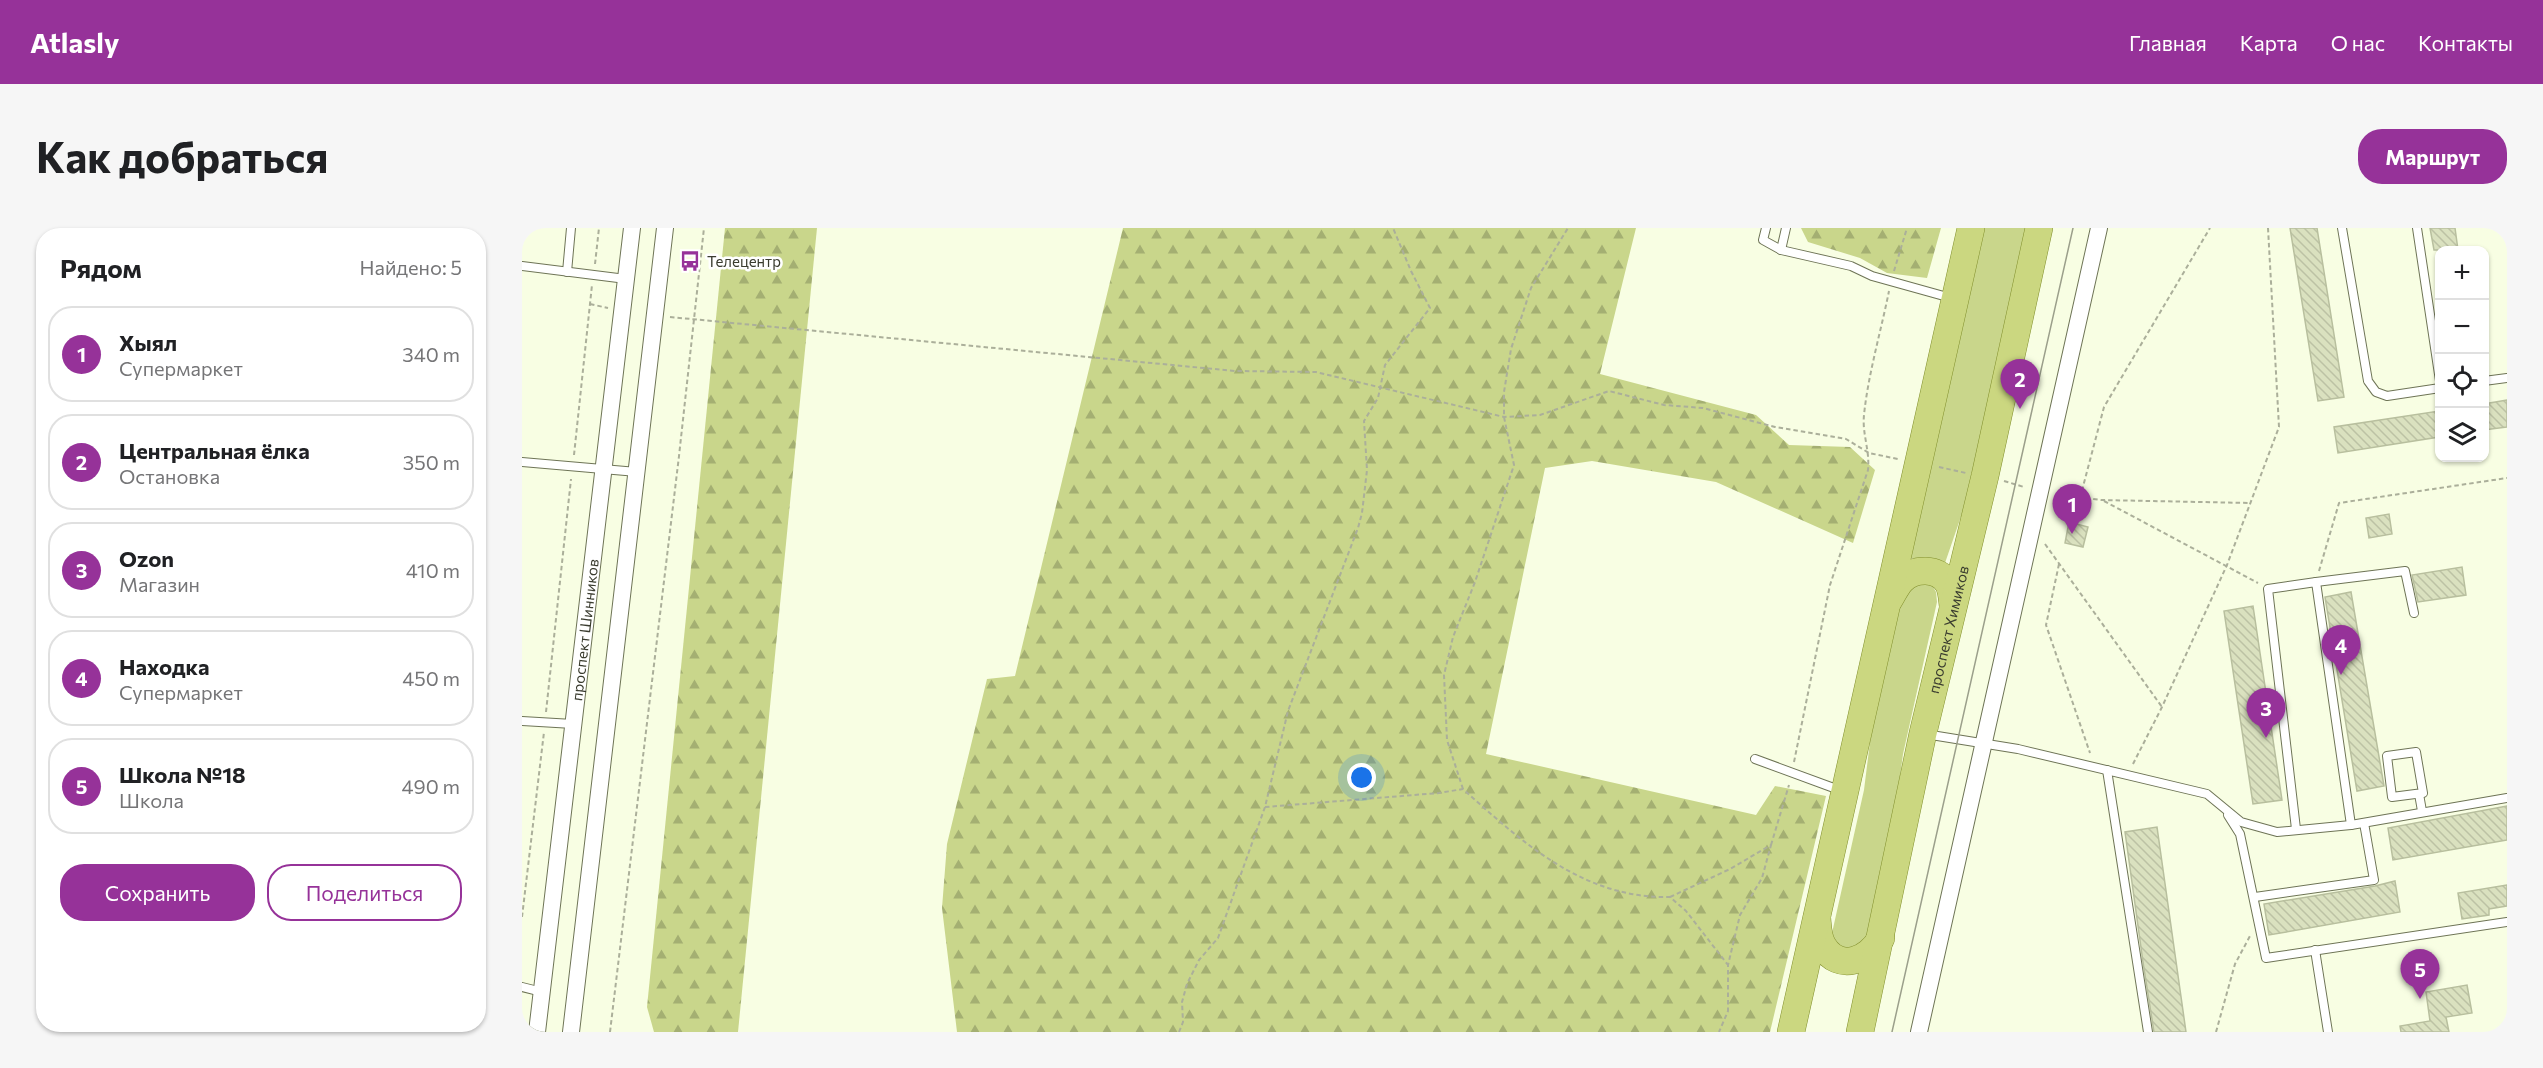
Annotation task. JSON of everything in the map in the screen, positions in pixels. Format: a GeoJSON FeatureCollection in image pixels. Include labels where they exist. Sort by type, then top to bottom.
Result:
{"type":"FeatureCollection","features":[{"type":"Feature","properties":{"kind":"main road"},"geometry":{"type":"LineString","coordinates":[[1791,1032],[1971,228]]}},
{"type":"Feature","properties":{"kind":"main road","name":"проспект Химиков"},"geometry":{"type":"LineString","coordinates":[[1860,1032],[1923,733],[1984,476],[2039,228]]}},
{"type":"Feature","properties":{"kind":"main road"},"geometry":{"type":"LineString","coordinates":[[1887,604],[1903,579],[1925,570],[1936,573],[1946,580],[1953,606]]}},
{"type":"Feature","properties":{"kind":"main road"},"geometry":{"type":"LineString","coordinates":[[1817,917],[1821,941],[1827,952],[1837,959],[1849,961],[1861,959],[1872,953],[1881,938]]}},
{"type":"Feature","properties":{"kind":"street","name":"проспект Шинников"},"geometry":{"type":"LineString","coordinates":[[537,1032],[632,228]]}},
{"type":"Feature","properties":{"kind":"street"},"geometry":{"type":"LineString","coordinates":[[571,1032],[665,228]]}},
{"type":"Feature","properties":{"kind":"street"},"geometry":{"type":"LineString","coordinates":[[1919,1032],[2034,527],[2099,228]]}},
{"type":"Feature","properties":{"kind":"lane"},"geometry":{"type":"LineString","coordinates":[[565,228],[570,238]]}},
{"type":"Feature","properties":{"kind":"lane"},"geometry":{"type":"LineString","coordinates":[[567,272],[572,228]]}},
{"type":"Feature","properties":{"kind":"lane"},"geometry":{"type":"LineString","coordinates":[[1766,228],[1763,240],[1781,250],[1851,266],[1872,276],[1954,299]]}},
{"type":"Feature","properties":{"kind":"lane"},"geometry":{"type":"LineString","coordinates":[[1781,250],[1786,228]]}},
{"type":"Feature","properties":{"kind":"lane"},"geometry":{"type":"LineString","coordinates":[[2342,228],[2368,381],[2376,392],[2387,396],[2435,389]]}},
{"type":"Feature","properties":{"kind":"lane"},"geometry":{"type":"LineString","coordinates":[[2417,228],[2435,354]]}},
{"type":"Feature","properties":{"kind":"lane"},"geometry":{"type":"LineString","coordinates":[[522,266],[626,279]]}},
{"type":"Feature","properties":{"kind":"lane"},"geometry":{"type":"LineString","coordinates":[[2489,380],[2507,378]]}},
{"type":"Feature","properties":{"kind":"lane"},"geometry":{"type":"LineString","coordinates":[[522,462],[637,472]]}},
{"type":"Feature","properties":{"kind":"lane"},"geometry":{"type":"LineString","coordinates":[[2296,829],[2268,589],[2405,571],[2414,613]]}},
{"type":"Feature","properties":{"kind":"lane"},"geometry":{"type":"LineString","coordinates":[[2316,582],[2351,825]]}},
{"type":"Feature","properties":{"kind":"lane"},"geometry":{"type":"LineString","coordinates":[[522,721],[573,724]]}},
{"type":"Feature","properties":{"kind":"lane"},"geometry":{"type":"LineString","coordinates":[[1923,733],[1984,743],[2207,794],[2241,822],[2277,832],[2351,825],[2507,798]]}},
{"type":"Feature","properties":{"kind":"lane"},"geometry":{"type":"LineString","coordinates":[[2416,752],[2423,793],[2419,794],[2392,797],[2387,756],[2416,752]]}},
{"type":"Feature","properties":{"kind":"lane"},"geometry":{"type":"LineString","coordinates":[[1755,759],[1845,792]]}},
{"type":"Feature","properties":{"kind":"lane"},"geometry":{"type":"LineString","coordinates":[[2107,770],[2148,1032]]}},
{"type":"Feature","properties":{"kind":"lane"},"geometry":{"type":"LineString","coordinates":[[2419,794],[2422,811]]}},
{"type":"Feature","properties":{"kind":"lane"},"geometry":{"type":"LineString","coordinates":[[2222,806],[2240,834],[2266,958],[2507,922]]}},
{"type":"Feature","properties":{"kind":"lane"},"geometry":{"type":"LineString","coordinates":[[2255,897],[2374,880],[2364,823]]}},
{"type":"Feature","properties":{"kind":"lane"},"geometry":{"type":"LineString","coordinates":[[2316,950],[2328,1032]]}},
{"type":"Feature","properties":{"kind":"lane"},"geometry":{"type":"LineString","coordinates":[[522,987],[542,992]]}},
{"type":"Feature","properties":{"kind":"path"},"geometry":{"type":"LineString","coordinates":[[522,917],[599,228]]}},
{"type":"Feature","properties":{"kind":"path"},"geometry":{"type":"LineString","coordinates":[[610,1032],[680,456],[704,228]]}},
{"type":"Feature","properties":{"kind":"path"},"geometry":{"type":"LineString","coordinates":[[1179,1032],[1183,1022],[1182,1002],[1187,984],[1199,960],[1218,938],[1265,807],[1287,711],[1360,521],[1367,470],[1362,428],[1381,388],[1385,365],[1430,309],[1393,228]]}},
{"type":"Feature","properties":{"kind":"path"},"geometry":{"type":"LineString","coordinates":[[1568,228],[1531,288],[1511,349],[1504,392],[1504,417],[1514,465],[1475,582],[1453,637],[1444,675],[1447,740],[1463,789],[1531,848],[1554,864],[1608,887],[1647,897],[1670,897],[1730,869],[1771,845]]}},
{"type":"Feature","properties":{"kind":"path"},"geometry":{"type":"LineString","coordinates":[[1792,771],[1830,585],[1868,470],[1869,453],[1865,440],[1863,416],[1892,281],[1907,228]]}},
{"type":"Feature","properties":{"kind":"path"},"geometry":{"type":"LineString","coordinates":[[2080,498],[2104,407],[2210,228]]}},
{"type":"Feature","properties":{"kind":"path"},"geometry":{"type":"LineString","coordinates":[[2127,774],[2162,707],[2227,565],[2279,426],[2268,228]]}},
{"type":"Feature","properties":{"kind":"path"},"geometry":{"type":"LineString","coordinates":[[590,304],[622,312]]}},
{"type":"Feature","properties":{"kind":"path"},"geometry":{"type":"LineString","coordinates":[[655,315],[1235,370],[1316,372],[1504,417],[1540,416],[1609,391],[1664,405],[1703,408],[1775,427],[1846,439],[1869,453],[1918,463]]}},
{"type":"Feature","properties":{"kind":"path"},"geometry":{"type":"LineString","coordinates":[[2316,582],[2339,503],[2507,478]]}},
{"type":"Feature","properties":{"kind":"path"},"geometry":{"type":"LineString","coordinates":[[2041,492],[2101,500],[2250,503]]}},
{"type":"Feature","properties":{"kind":"path"},"geometry":{"type":"LineString","coordinates":[[2101,500],[2227,565],[2268,589]]}},
{"type":"Feature","properties":{"kind":"path"},"geometry":{"type":"LineString","coordinates":[[2034,527],[2162,707]]}},
{"type":"Feature","properties":{"kind":"path"},"geometry":{"type":"LineString","coordinates":[[2060,564],[2046,625],[2095,767]]}},
{"type":"Feature","properties":{"kind":"path"},"geometry":{"type":"LineString","coordinates":[[1719,1032],[1728,1011],[1728,965],[1740,915],[1762,878],[1790,783]]}},
{"type":"Feature","properties":{"kind":"path"},"geometry":{"type":"LineString","coordinates":[[1265,807],[1439,793],[1463,789]]}},
{"type":"Feature","properties":{"kind":"path"},"geometry":{"type":"LineString","coordinates":[[1670,897],[1686,911],[1728,965]]}},
{"type":"Feature","properties":{"kind":"path"},"geometry":{"type":"LineString","coordinates":[[2216,1032],[2235,964],[2259,918]]}},
{"type":"Feature","properties":{"kind":"green space"},"geometry":{"type":"Polygon","coordinates":[[[725,228],[817,228],[738,1032],[654,1032],[647,1007],[725,228]]]}},
{"type":"Feature","properties":{"kind":"green space"},"geometry":{"type":"Polygon","coordinates":[[[1123,228],[1636,228],[1600,374],[1756,415],[1789,445],[1850,447],[1875,470],[1853,543],[1716,482],[1592,461],[1545,468],[1486,754],[1756,815],[1775,786],[1826,796],[1770,1032],[957,1032],[942,908],[947,844],[987,679],[1015,676],[1123,228]]]}},
{"type":"Feature","properties":{"kind":"green space"},"geometry":{"type":"Polygon","coordinates":[[[1801,228],[1941,228],[1927,278],[1887,273],[1860,258],[1808,242],[1801,228]]]}},
{"type":"Feature","properties":{"kind":"green space"},"geometry":{"type":"Polygon","coordinates":[[[1984,228],[2027,228],[1966,502],[1945,563],[1932,558],[1907,558],[1984,228]]]}},
{"type":"Feature","properties":{"kind":"green space"},"geometry":{"type":"Polygon","coordinates":[[[1912,581],[1932,585],[1936,592],[1937,602],[1903,754],[1894,822],[1868,936],[1853,950],[1837,945],[1832,933],[1864,790],[1872,726],[1901,594],[1912,581]]]}},
{"type":"Feature","properties":{"kind":"building"},"geometry":{"type":"Polygon","coordinates":[[[2290,228],[2317,228],[2344,397],[2318,401],[2290,228]]]}},
{"type":"Feature","properties":{"kind":"building"},"geometry":{"type":"Polygon","coordinates":[[[2430,228],[2455,228],[2457,246],[2435,246],[2434,250],[2430,228]]]}},
{"type":"Feature","properties":{"kind":"building"},"geometry":{"type":"Polygon","coordinates":[[[2507,400],[2507,427],[2489,429],[2489,403],[2507,400]]]}},
{"type":"Feature","properties":{"kind":"building"},"geometry":{"type":"Polygon","coordinates":[[[2435,412],[2435,438],[2338,453],[2334,427],[2435,412]]]}},
{"type":"Feature","properties":{"kind":"building"},"geometry":{"type":"Polygon","coordinates":[[[2389,514],[2392,534],[2369,538],[2366,518],[2389,514]]]}},
{"type":"Feature","properties":{"kind":"building"},"geometry":{"type":"Polygon","coordinates":[[[2069,522],[2088,527],[2083,547],[2065,543],[2069,522]]]}},
{"type":"Feature","properties":{"kind":"building"},"geometry":{"type":"Polygon","coordinates":[[[2462,567],[2466,595],[2418,602],[2412,575],[2462,567]]]}},
{"type":"Feature","properties":{"kind":"building"},"geometry":{"type":"Polygon","coordinates":[[[2351,592],[2384,786],[2357,791],[2325,597],[2351,592]]]}},
{"type":"Feature","properties":{"kind":"building"},"geometry":{"type":"Polygon","coordinates":[[[2253,606],[2282,800],[2253,804],[2224,611],[2253,606]]]}},
{"type":"Feature","properties":{"kind":"building"},"geometry":{"type":"Polygon","coordinates":[[[2507,806],[2507,840],[2393,860],[2388,828],[2507,806]]]}},
{"type":"Feature","properties":{"kind":"building"},"geometry":{"type":"Polygon","coordinates":[[[2157,827],[2186,1032],[2154,1032],[2143,962],[2125,832],[2157,827]]]}},
{"type":"Feature","properties":{"kind":"building"},"geometry":{"type":"Polygon","coordinates":[[[2395,881],[2400,912],[2269,935],[2264,904],[2395,881]]]}},
{"type":"Feature","properties":{"kind":"building"},"geometry":{"type":"Polygon","coordinates":[[[2507,885],[2507,906],[2489,909],[2489,915],[2462,919],[2458,893],[2507,885]]]}},
{"type":"Feature","properties":{"kind":"building"},"geometry":{"type":"Polygon","coordinates":[[[2467,985],[2472,1013],[2446,1017],[2449,1032],[2401,1032],[2400,1026],[2430,1021],[2426,992],[2467,985]]]}},
{"type":"Feature","properties":{"kind":"tram line"},"geometry":{"type":"LineString","coordinates":[[1892,1032],[2073,228]]}},
{"type":"Feature","properties":{"kind":"place","name":"Телецентр"},"geometry":{"type":"Point","coordinates":[690,261]}},
{"type":"Feature","properties":{"kind":"place","name":"Центральная ёлка"},"geometry":{"type":"Point","coordinates":[2020,409]}},
{"type":"Feature","properties":{"kind":"place","name":"Хыял"},"geometry":{"type":"Point","coordinates":[2072,534]}},
{"type":"Feature","properties":{"kind":"place","name":"Находка"},"geometry":{"type":"Point","coordinates":[2341,675]}},
{"type":"Feature","properties":{"kind":"place","name":"Ozon"},"geometry":{"type":"Point","coordinates":[2266,738]}},
{"type":"Feature","properties":{"kind":"place","name":"Школа №18"},"geometry":{"type":"Point","coordinates":[2420,999]}}]}
